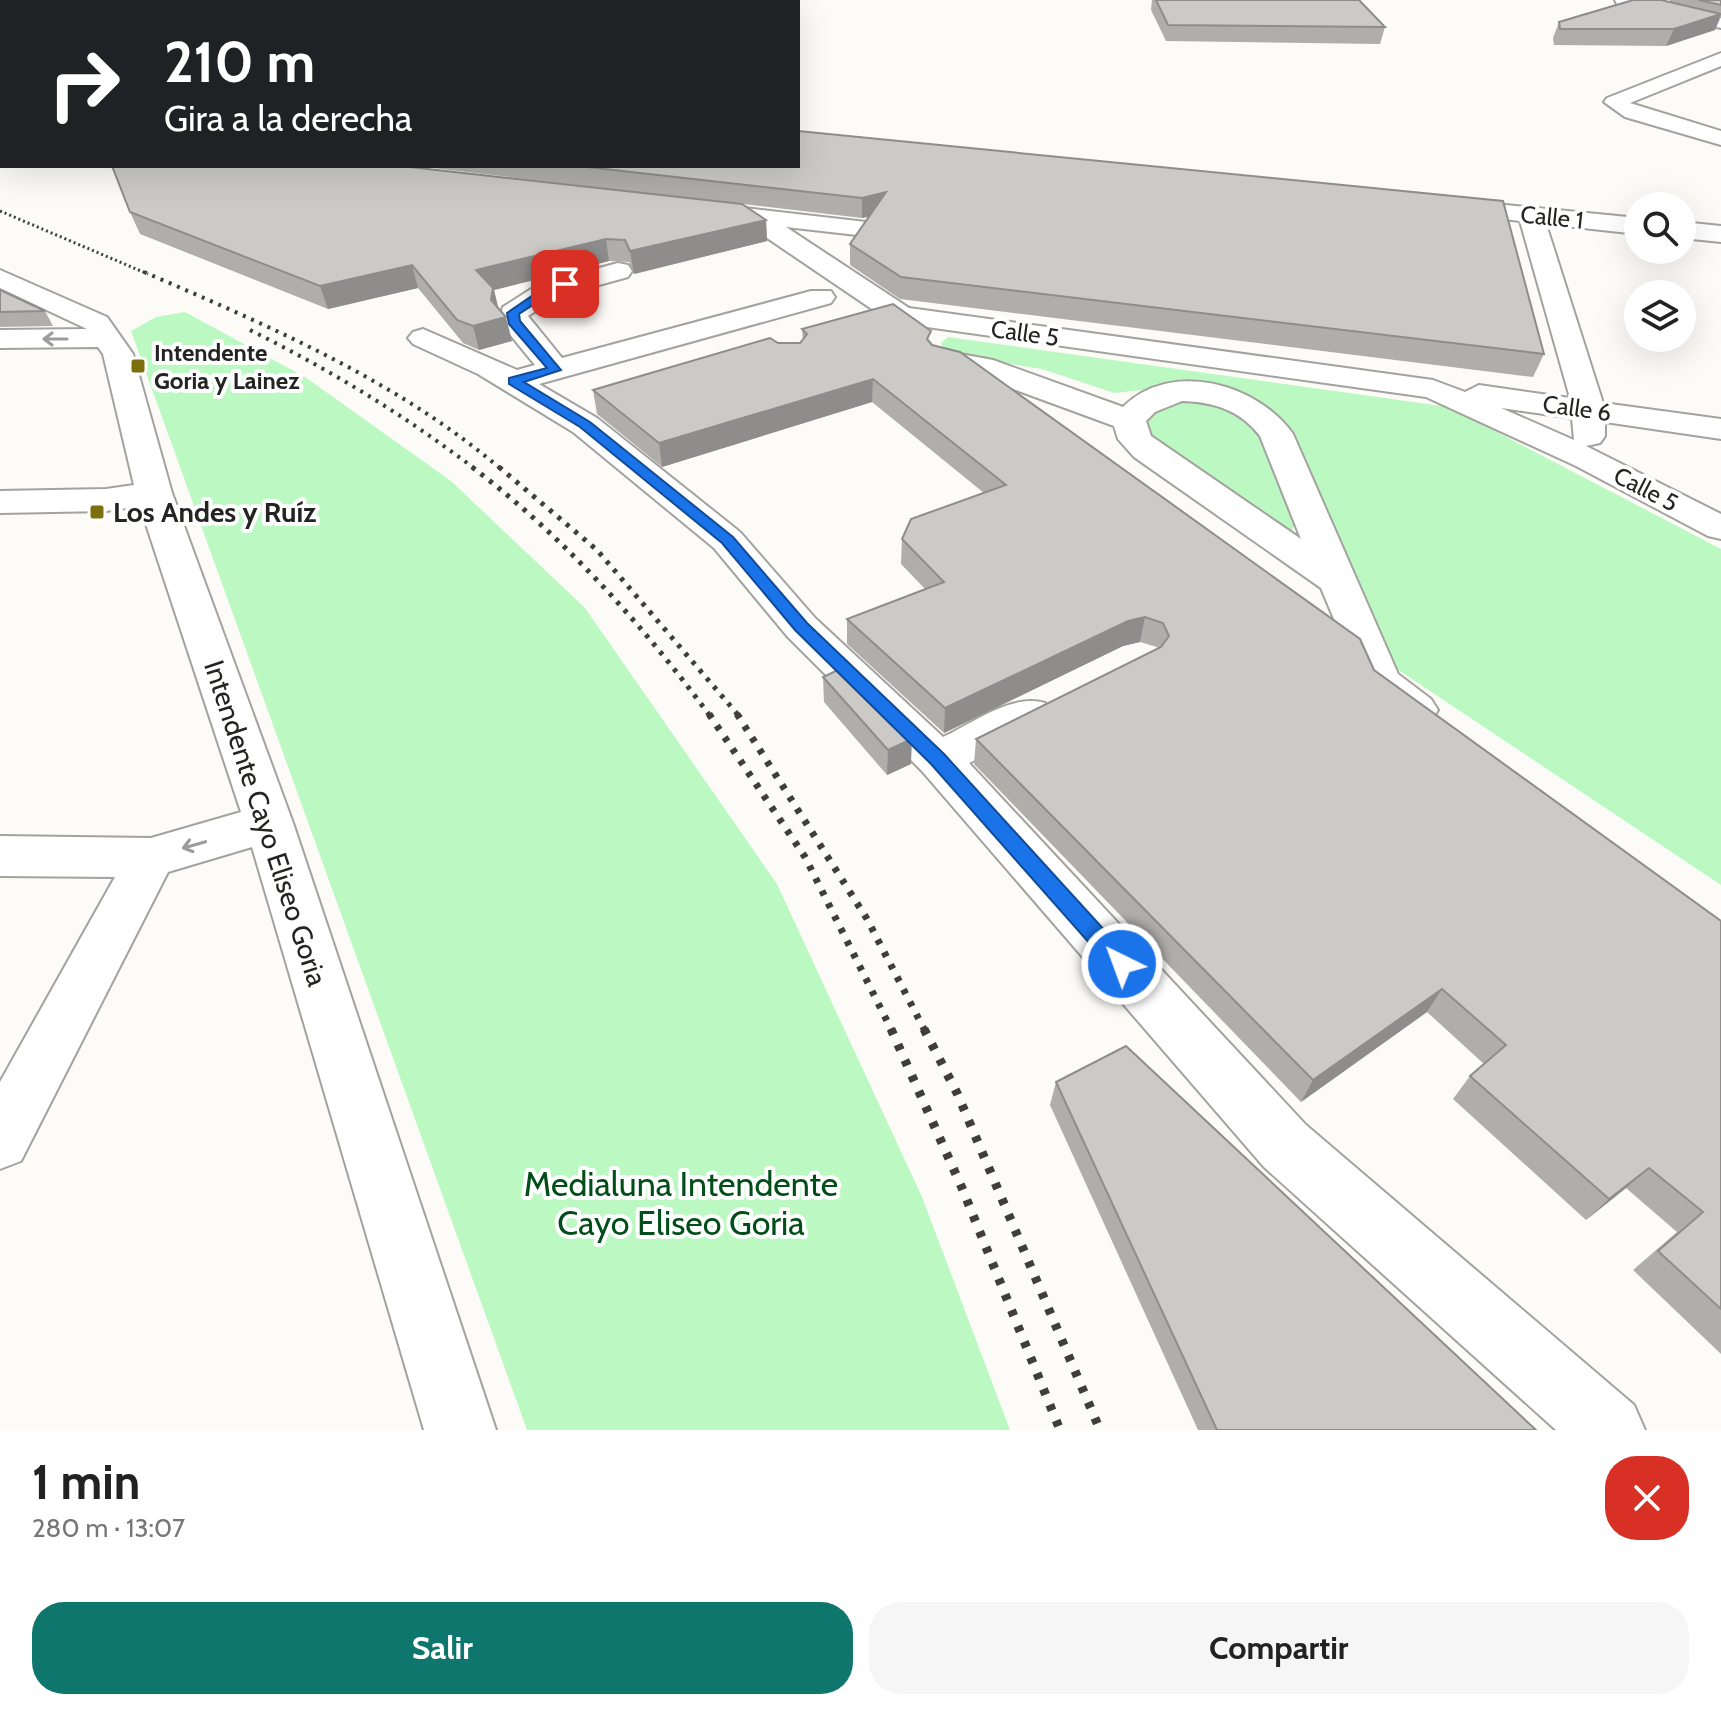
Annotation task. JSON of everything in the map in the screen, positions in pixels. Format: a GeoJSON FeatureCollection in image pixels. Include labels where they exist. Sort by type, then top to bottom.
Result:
{"type":"FeatureCollection","features":[{"type":"Feature","properties":{"kind":"street"},"geometry":{"type":"LineString","coordinates":[[1623,0],[1651,3],[1721,23]]}},
{"type":"Feature","properties":{"kind":"street"},"geometry":{"type":"LineString","coordinates":[[1721,59],[1615,99],[1616,105],[1721,138]]}},
{"type":"Feature","properties":{"kind":"street","name":"Calle 1"},"geometry":{"type":"LineString","coordinates":[[1422,203],[1624,225]]}},
{"type":"Feature","properties":{"kind":"street","name":"Calle 5"},"geometry":{"type":"LineString","coordinates":[[689,208],[752,216],[829,256],[901,316],[1042,327],[1357,368],[1416,380],[1588,459],[1721,528]]}},
{"type":"Feature","properties":{"kind":"street"},"geometry":{"type":"LineString","coordinates":[[1531,215],[1589,409],[1588,459]]}},
{"type":"Feature","properties":{"kind":"street"},"geometry":{"type":"LineString","coordinates":[[752,216],[857,227]]}},
{"type":"Feature","properties":{"kind":"street"},"geometry":{"type":"LineString","coordinates":[[555,370],[514,321],[513,313],[549,290],[618,271]]}},
{"type":"Feature","properties":{"kind":"street"},"geometry":{"type":"LineString","coordinates":[[0,278],[97,323],[110,338]]}},
{"type":"Feature","properties":{"kind":"street"},"geometry":{"type":"LineString","coordinates":[[513,381],[555,370],[641,358],[746,317],[821,297]]}},
{"type":"Feature","properties":{"kind":"street"},"geometry":{"type":"LineString","coordinates":[[746,317],[773,339]]}},
{"type":"Feature","properties":{"kind":"street"},"geometry":{"type":"LineString","coordinates":[[0,339],[110,338]]}},
{"type":"Feature","properties":{"kind":"street","name":"Intendente Cayo Eliseo Goria"},"geometry":{"type":"LineString","coordinates":[[110,338],[118,354],[154,493],[269,823],[460,1430]]}},
{"type":"Feature","properties":{"kind":"street"},"geometry":{"type":"LineString","coordinates":[[423,338],[513,381],[585,425],[727,540],[801,627],[938,759],[1285,1146],[1609,1430]]}},
{"type":"Feature","properties":{"kind":"street"},"geometry":{"type":"LineString","coordinates":[[944,360],[982,367],[1129,420]]}},
{"type":"Feature","properties":{"kind":"street","name":"Calle 6"},"geometry":{"type":"LineString","coordinates":[[1416,380],[1721,429]]}},
{"type":"Feature","properties":{"kind":"street"},"geometry":{"type":"LineString","coordinates":[[1337,581],[1146,450],[1135,439],[1129,420],[1137,407],[1154,396],[1174,392],[1219,396],[1254,411],[1276,434],[1380,683],[1455,738]]}},
{"type":"Feature","properties":{"kind":"street"},"geometry":{"type":"LineString","coordinates":[[563,411],[603,397]]}},
{"type":"Feature","properties":{"kind":"street"},"geometry":{"type":"LineString","coordinates":[[0,502],[106,500],[154,493]]}},
{"type":"Feature","properties":{"kind":"street"},"geometry":{"type":"LineString","coordinates":[[938,759],[1058,699]]}},
{"type":"Feature","properties":{"kind":"street"},"geometry":{"type":"LineString","coordinates":[[0,856],[151,858],[269,823]]}},
{"type":"Feature","properties":{"kind":"street"},"geometry":{"type":"LineString","coordinates":[[0,1140],[151,858]]}},
{"type":"Feature","properties":{"kind":"green space","name":"Medialuna Intendente Cayo Eliseo Goria"},"geometry":{"type":"Polygon","coordinates":[[[185,312],[305,377],[451,481],[585,608],[777,884],[922,1197],[1010,1430],[527,1430],[131,331],[156,317],[185,312]]]}},
{"type":"Feature","properties":{"kind":"green space"},"geometry":{"type":"Polygon","coordinates":[[[948,337],[1449,407],[1721,549],[1721,885],[1394,667],[1292,435],[1179,386],[1114,393],[1042,369],[945,354],[941,343],[948,337]]]}},
{"type":"Feature","properties":{"kind":"green space"},"geometry":{"type":"Polygon","coordinates":[[[1173,400],[1211,401],[1229,407],[1244,418],[1256,433],[1275,470],[1295,526],[1289,532],[1150,440],[1145,424],[1155,408],[1173,400]]]}},
{"type":"Feature","properties":{"kind":"building"},"geometry":{"type":"Polygon","coordinates":[[[1156,0],[1359,0],[1385,27],[1168,25],[1156,0]]]}},
{"type":"Feature","properties":{"kind":"building"},"geometry":{"type":"Polygon","coordinates":[[[1633,0],[1661,0],[1721,14],[1674,29],[1560,29],[1559,22],[1633,0]]]}},
{"type":"Feature","properties":{"kind":"building"},"geometry":{"type":"Polygon","coordinates":[[[1699,0],[1721,0],[1721,5],[1699,0]]]}},
{"type":"Feature","properties":{"kind":"building"},"geometry":{"type":"Polygon","coordinates":[[[800,131],[1503,201],[1544,354],[901,277],[850,244],[886,192],[862,198],[596,168],[800,168],[800,131]]]}},
{"type":"Feature","properties":{"kind":"building"},"geometry":{"type":"Polygon","coordinates":[[[113,168],[419,168],[742,204],[766,220],[630,251],[625,240],[606,239],[476,270],[493,288],[491,300],[506,317],[473,326],[457,320],[412,265],[320,286],[130,212],[113,168]]]}},
{"type":"Feature","properties":{"kind":"building"},"geometry":{"type":"Polygon","coordinates":[[[0,290],[45,311],[0,312],[0,290]]]}},
{"type":"Feature","properties":{"kind":"building"},"geometry":{"type":"Polygon","coordinates":[[[893,304],[931,331],[927,339],[932,345],[960,352],[1360,639],[1374,670],[1721,921],[1721,1309],[1658,1251],[1703,1212],[1649,1168],[1609,1199],[1470,1076],[1506,1045],[1442,989],[1313,1080],[976,739],[1161,647],[1169,636],[1163,623],[1145,617],[1128,621],[945,708],[847,619],[944,582],[902,539],[911,519],[1006,485],[873,379],[659,443],[593,390],[770,338],[778,343],[800,343],[807,334],[802,329],[893,304]]]}},
{"type":"Feature","properties":{"kind":"building"},"geometry":{"type":"Polygon","coordinates":[[[840,669],[912,739],[888,750],[823,677],[840,669]]]}},
{"type":"Feature","properties":{"kind":"building"},"geometry":{"type":"Polygon","coordinates":[[[1126,1046],[1536,1430],[1217,1430],[1056,1082],[1126,1046]]]}},
{"type":"Feature","properties":{"kind":"railway"},"geometry":{"type":"LineString","coordinates":[[0,211],[148,274]]}},
{"type":"Feature","properties":{"kind":"railway"},"geometry":{"type":"LineString","coordinates":[[144,272],[330,357],[418,408],[501,469]]}},
{"type":"Feature","properties":{"kind":"railway"},"geometry":{"type":"LineString","coordinates":[[250,330],[366,394],[475,469]]}},
{"type":"Feature","properties":{"kind":"railway"},"geometry":{"type":"LineString","coordinates":[[472,467],[538,522],[600,583],[657,648],[710,716]]}},
{"type":"Feature","properties":{"kind":"railway"},"geometry":{"type":"LineString","coordinates":[[499,467],[597,550],[739,716]]}},
{"type":"Feature","properties":{"kind":"railway"},"geometry":{"type":"LineString","coordinates":[[709,714],[805,857],[891,1029]]}},
{"type":"Feature","properties":{"kind":"railway"},"geometry":{"type":"LineString","coordinates":[[737,714],[867,919],[925,1031]]}},
{"type":"Feature","properties":{"kind":"railway"},"geometry":{"type":"LineString","coordinates":[[891,1029],[962,1188],[1060,1430]]}},
{"type":"Feature","properties":{"kind":"railway"},"geometry":{"type":"LineString","coordinates":[[924,1029],[957,1093],[1100,1430]]}},
{"type":"Feature","properties":{"kind":"place","name":"Intendente Goria y Lainez"},"geometry":{"type":"Point","coordinates":[138,366]}},
{"type":"Feature","properties":{"kind":"place","name":"Los Andes y Ruíz"},"geometry":{"type":"Point","coordinates":[97,512]}},
{"type":"Feature","properties":{"kind":"route"},"geometry":{"type":"LineString","coordinates":[[565,284],[549,290],[513,313],[514,321],[555,370],[513,381],[585,425],[727,540],[801,627],[938,759],[1122,964]]}}]}
